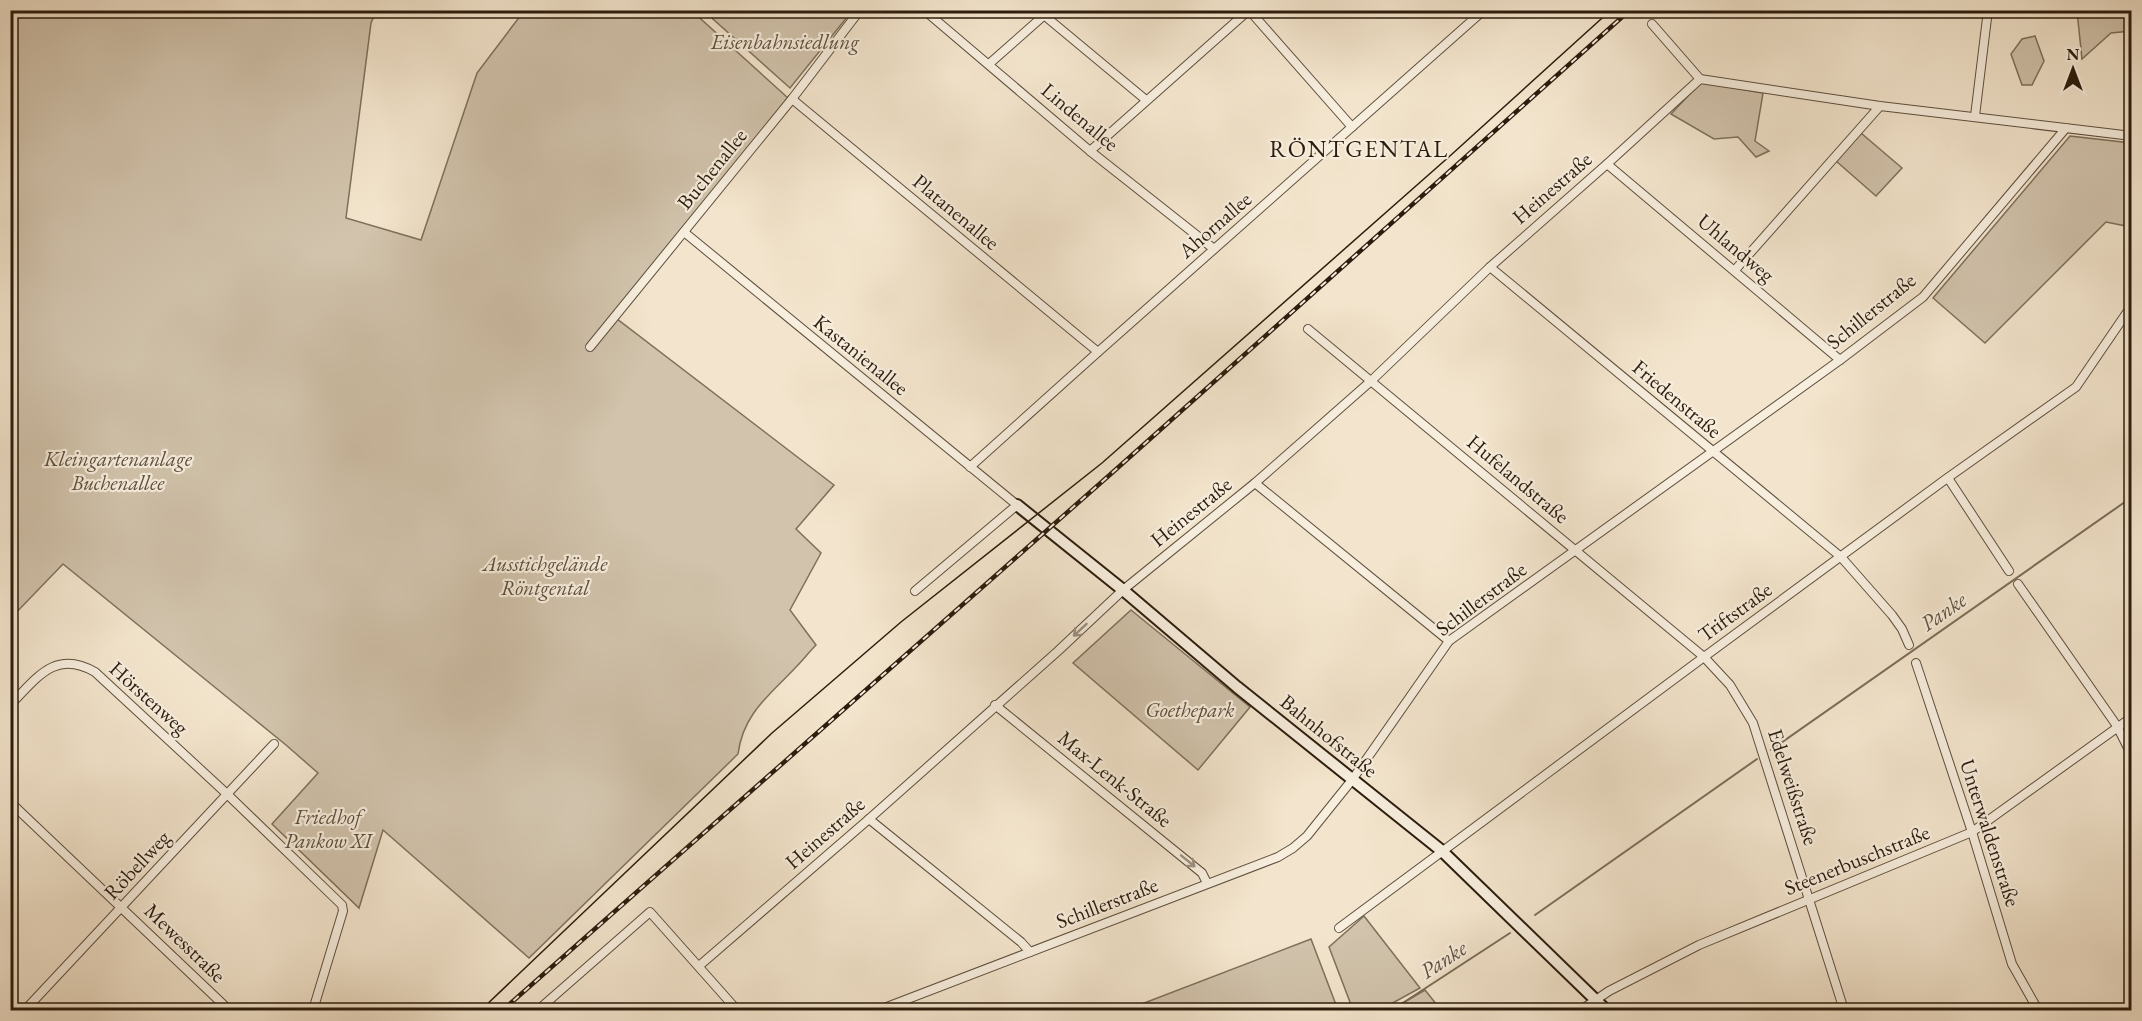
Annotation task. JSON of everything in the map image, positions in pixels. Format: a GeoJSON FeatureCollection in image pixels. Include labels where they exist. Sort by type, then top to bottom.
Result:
{"type":"FeatureCollection","features":[{"type":"Feature","properties":{"kind":"street","name":"Buchenallee"},"geometry":{"type":"LineString","coordinates":[[590,347],[792,99],[860,10]]}},
{"type":"Feature","properties":{"kind":"street","name":"Lindenallee"},"geometry":{"type":"LineString","coordinates":[[924,10],[1090,151],[1214,249]]}},
{"type":"Feature","properties":{"kind":"street"},"geometry":{"type":"LineString","coordinates":[[1090,151],[1249,10],[1352,127]]}},
{"type":"Feature","properties":{"kind":"street","name":"Ahornallee"},"geometry":{"type":"LineString","coordinates":[[970,467],[1484,10]]}},
{"type":"Feature","properties":{"kind":"street"},"geometry":{"type":"LineString","coordinates":[[1975,116],[1988,10]]}},
{"type":"Feature","properties":{"kind":"street"},"geometry":{"type":"LineString","coordinates":[[989,64],[1047,13],[1146,100]]}},
{"type":"Feature","properties":{"kind":"street"},"geometry":{"type":"LineString","coordinates":[[1652,24],[1700,79],[1880,106],[2132,136]]}},
{"type":"Feature","properties":{"kind":"street","name":"Heinestraße"},"geometry":{"type":"LineString","coordinates":[[699,966],[869,819],[1056,653],[1123,590],[1255,483],[1371,381],[1490,267],[1700,79]]}},
{"type":"Feature","properties":{"kind":"street","name":"Platanenallee"},"geometry":{"type":"LineString","coordinates":[[792,99],[1098,352]]}},
{"type":"Feature","properties":{"kind":"street"},"geometry":{"type":"LineString","coordinates":[[1735,270],[1880,106]]}},
{"type":"Feature","properties":{"kind":"street","name":"Schillerstraße"},"geometry":{"type":"LineString","coordinates":[[879,1011],[1278,857],[1293,848],[1307,836],[1352,780],[1449,641],[1840,360],[1923,297],[2066,128]]}},
{"type":"Feature","properties":{"kind":"street","name":"Uhlandweg"},"geometry":{"type":"LineString","coordinates":[[1607,164],[1840,360]]}},
{"type":"Feature","properties":{"kind":"street","name":"Kastanienallee"},"geometry":{"type":"LineString","coordinates":[[684,232],[1017,505]]}},
{"type":"Feature","properties":{"kind":"street","name":"Friedenstraße"},"geometry":{"type":"LineString","coordinates":[[1490,267],[1841,557]]}},
{"type":"Feature","properties":{"kind":"street","name":"Triftstraße"},"geometry":{"type":"LineString","coordinates":[[1339,928],[1947,478],[2076,387],[2132,305]]}},
{"type":"Feature","properties":{"kind":"street","name":"Hufelandstraße"},"geometry":{"type":"LineString","coordinates":[[1308,329],[1704,657]]}},
{"type":"Feature","properties":{"kind":"street"},"geometry":{"type":"LineString","coordinates":[[1947,478],[2009,571]]}},
{"type":"Feature","properties":{"kind":"street"},"geometry":{"type":"LineString","coordinates":[[1255,483],[1449,641]]}},
{"type":"Feature","properties":{"kind":"street"},"geometry":{"type":"LineString","coordinates":[[915,591],[1017,505]]}},
{"type":"Feature","properties":{"kind":"street","name":"Bahnhofstraße"},"geometry":{"type":"LineString","coordinates":[[1017,505],[1123,590],[1237,687],[1442,851],[1606,1011]]}},
{"type":"Feature","properties":{"kind":"street"},"geometry":{"type":"LineString","coordinates":[[1841,557],[1892,615],[1909,645]]}},
{"type":"Feature","properties":{"kind":"street"},"geometry":{"type":"LineString","coordinates":[[2018,584],[2117,726],[2132,756]]}},
{"type":"Feature","properties":{"kind":"street","name":"Edelweißstraße"},"geometry":{"type":"LineString","coordinates":[[1704,657],[1730,685],[1753,723],[1844,1011]]}},
{"type":"Feature","properties":{"kind":"street","name":"Hörstenweg"},"geometry":{"type":"LineString","coordinates":[[10,705],[44,671],[56,665],[75,663],[88,668],[227,794],[343,908],[313,1011]]}},
{"type":"Feature","properties":{"kind":"street","name":"Unterwaldenstraße"},"geometry":{"type":"LineString","coordinates":[[1916,663],[1972,832],[2012,964],[2038,1011]]}},
{"type":"Feature","properties":{"kind":"street","name":"Max-Lenk-Straße"},"geometry":{"type":"LineString","coordinates":[[995,705],[1202,873],[1207,884]]}},
{"type":"Feature","properties":{"kind":"street","name":"Steenerbuschstraße"},"geometry":{"type":"LineString","coordinates":[[1581,1011],[1609,991],[1699,945],[1972,832],[2132,717]]}},
{"type":"Feature","properties":{"kind":"street","name":"Röbellweg"},"geometry":{"type":"LineString","coordinates":[[25,1011],[274,744]]}},
{"type":"Feature","properties":{"kind":"street","name":"Mewesstraße"},"geometry":{"type":"LineString","coordinates":[[10,802],[229,1011]]}},
{"type":"Feature","properties":{"kind":"street"},"geometry":{"type":"LineString","coordinates":[[869,819],[1021,942],[1030,952]]}},
{"type":"Feature","properties":{"kind":"street"},"geometry":{"type":"LineString","coordinates":[[538,1011],[650,912],[737,1011]]}},
{"type":"Feature","properties":{"kind":"green space","name":"Ausstichgelände Röntgental"},"geometry":{"type":"Polygon","coordinates":[[[11,11],[376,11],[371,23],[346,218],[421,240],[477,73],[524,11],[692,11],[788,98],[612,315],[834,485],[796,529],[821,553],[790,610],[816,645],[768,695],[752,716],[741,740],[738,754],[529,958],[383,830],[359,908],[272,824],[318,773],[63,564],[11,618],[11,11]]]}},
{"type":"Feature","properties":{"kind":"green space","name":"Eisenbahnsiedlung"},"geometry":{"type":"Polygon","coordinates":[[[704,11],[852,11],[790,88],[704,11]]]}},
{"type":"Feature","properties":{"kind":"green space"},"geometry":{"type":"Polygon","coordinates":[[[2077,11],[2129,11],[2131,31],[2111,33],[2082,59],[2077,11]]]}},
{"type":"Feature","properties":{"kind":"green space"},"geometry":{"type":"Polygon","coordinates":[[[2035,36],[2044,61],[2032,85],[2022,85],[2011,54],[2022,39],[2035,36]]]}},
{"type":"Feature","properties":{"kind":"green space"},"geometry":{"type":"Polygon","coordinates":[[[1701,82],[1763,93],[1755,141],[1769,151],[1756,157],[1738,137],[1714,139],[1671,114],[1701,82]]]}},
{"type":"Feature","properties":{"kind":"green space"},"geometry":{"type":"Polygon","coordinates":[[[1861,133],[1902,168],[1876,196],[1836,161],[1861,133]]]}},
{"type":"Feature","properties":{"kind":"green space"},"geometry":{"type":"Polygon","coordinates":[[[2070,136],[2131,143],[2131,227],[2106,222],[1985,343],[1933,298],[2070,136]]]}},
{"type":"Feature","properties":{"kind":"green space","name":"Goethepark"},"geometry":{"type":"Polygon","coordinates":[[[1131,610],[1250,707],[1198,770],[1073,663],[1131,610]]]}},
{"type":"Feature","properties":{"kind":"green space"},"geometry":{"type":"Polygon","coordinates":[[[1364,916],[1420,988],[1380,1010],[1353,1010],[1329,947],[1364,916]]]}},
{"type":"Feature","properties":{"kind":"green space"},"geometry":{"type":"Polygon","coordinates":[[[1311,939],[1338,1010],[1126,1010],[1311,939]]]}},
{"type":"Feature","properties":{"kind":"green space"},"geometry":{"type":"Polygon","coordinates":[[[1425,990],[1441,1010],[1391,1010],[1425,990]]]}},
{"type":"Feature","properties":{"kind":"waterway","name":"Panke"},"geometry":{"type":"LineString","coordinates":[[1771,750],[2132,497]]}},
{"type":"Feature","properties":{"kind":"waterway","name":"Panke"},"geometry":{"type":"LineString","coordinates":[[1535,915],[1757,759]]}},
{"type":"Feature","properties":{"kind":"waterway","name":"Panke"},"geometry":{"type":"LineString","coordinates":[[1392,1010],[1510,933]]}},
{"type":"Feature","properties":{"kind":"tram line"},"geometry":{"type":"LineString","coordinates":[[481,1010],[772,733],[901,622],[1102,463],[1451,155],[1611,10]]}},
{"type":"Feature","properties":{"kind":"railway"},"geometry":{"type":"LineString","coordinates":[[503,1010],[1113,472],[1630,10]]}},
{"type":"Feature","properties":{"kind":"district","name":"RÖNTGENTAL"},"geometry":{"type":"Point","coordinates":[1359,149]}},
{"type":"Feature","properties":{"kind":"park label","name":"Kleingartenanlage Buchenallee"},"geometry":{"type":"Point","coordinates":[118,471]}},
{"type":"Feature","properties":{"kind":"park label","name":"Friedhof Pankow XI"},"geometry":{"type":"Point","coordinates":[328,829]}}]}
